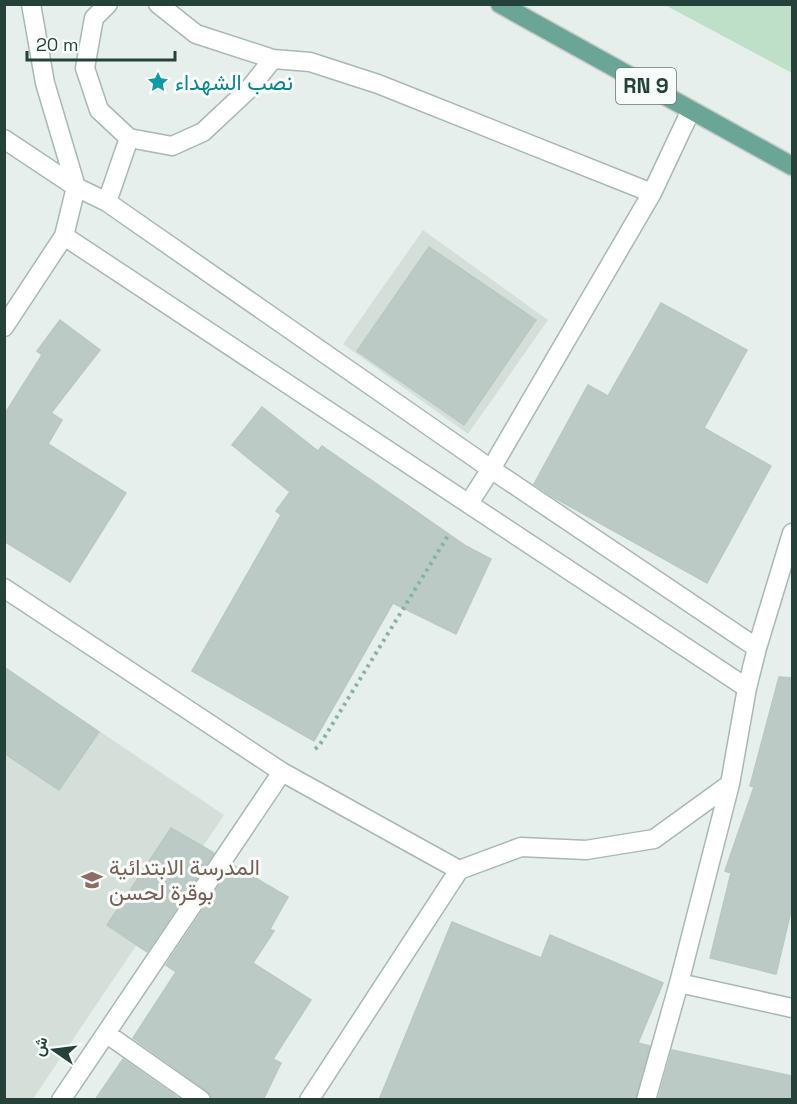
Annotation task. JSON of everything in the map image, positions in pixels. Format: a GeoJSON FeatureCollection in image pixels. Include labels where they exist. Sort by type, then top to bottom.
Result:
{"type":"FeatureCollection","features":[{"type":"Feature","properties":{"kind":"main road","name":"RN 9"},"geometry":{"type":"LineString","coordinates":[[500,4],[792,166]]}},
{"type":"Feature","properties":{"kind":"street"},"geometry":{"type":"LineString","coordinates":[[4,327],[64,236],[76,187],[45,83],[31,4]]}},
{"type":"Feature","properties":{"kind":"street"},"geometry":{"type":"LineString","coordinates":[[108,4],[94,18],[85,68],[99,110],[129,138],[172,146],[203,132],[249,89],[273,59]]}},
{"type":"Feature","properties":{"kind":"street"},"geometry":{"type":"LineString","coordinates":[[158,4],[196,34],[273,59],[310,62],[378,84],[652,193]]}},
{"type":"Feature","properties":{"kind":"street"},"geometry":{"type":"LineString","coordinates":[[469,503],[652,193],[691,110]]}},
{"type":"Feature","properties":{"kind":"street"},"geometry":{"type":"LineString","coordinates":[[106,202],[129,138]]}},
{"type":"Feature","properties":{"kind":"street"},"geometry":{"type":"LineString","coordinates":[[4,139],[76,187],[106,202],[491,468],[757,648]]}},
{"type":"Feature","properties":{"kind":"street"},"geometry":{"type":"LineString","coordinates":[[64,236],[747,688]]}},
{"type":"Feature","properties":{"kind":"street"},"geometry":{"type":"LineString","coordinates":[[646,1100],[679,983],[730,784],[747,688],[757,648],[792,533]]}},
{"type":"Feature","properties":{"kind":"street"},"geometry":{"type":"LineString","coordinates":[[4,588],[282,772],[459,870]]}},
{"type":"Feature","properties":{"kind":"street"},"geometry":{"type":"LineString","coordinates":[[61,1100],[282,772]]}},
{"type":"Feature","properties":{"kind":"street"},"geometry":{"type":"LineString","coordinates":[[309,1100],[459,870],[521,847],[586,850],[654,838],[730,784]]}},
{"type":"Feature","properties":{"kind":"street"},"geometry":{"type":"LineString","coordinates":[[679,983],[792,1008]]}},
{"type":"Feature","properties":{"kind":"street"},"geometry":{"type":"LineString","coordinates":[[107,1034],[201,1100]]}},
{"type":"Feature","properties":{"kind":"path"},"geometry":{"type":"LineString","coordinates":[[282,772],[319,746],[469,503]]}},
{"type":"Feature","properties":{"kind":"shaded area"},"geometry":{"type":"Polygon","coordinates":[[[423,230],[548,320],[468,434],[343,344],[423,230]]]}},
{"type":"Feature","properties":{"kind":"shaded area","name":"المدرسة الابتدائية بوقرة لحسن"},"geometry":{"type":"Polygon","coordinates":[[[4,667],[224,815],[33,1099],[5,1099],[4,667]]]}},
{"type":"Feature","properties":{"kind":"green space"},"geometry":{"type":"Polygon","coordinates":[[[665,5],[792,5],[792,73],[665,5]]]}},
{"type":"Feature","properties":{"kind":"building"},"geometry":{"type":"Polygon","coordinates":[[[429,247],[536,320],[464,425],[357,351],[429,247]]]}},
{"type":"Feature","properties":{"kind":"building"},"geometry":{"type":"Polygon","coordinates":[[[661,303],[747,350],[704,428],[771,466],[707,583],[553,497],[534,484],[588,385],[608,396],[661,303]]]}},
{"type":"Feature","properties":{"kind":"building"},"geometry":{"type":"Polygon","coordinates":[[[60,320],[100,350],[51,413],[62,420],[48,444],[126,493],[70,582],[4,541],[4,415],[42,355],[37,351],[60,320]]]}},
{"type":"Feature","properties":{"kind":"building"},"geometry":{"type":"Polygon","coordinates":[[[262,407],[318,451],[322,446],[466,546],[491,559],[456,634],[393,603],[314,741],[192,671],[281,515],[276,511],[290,492],[232,445],[262,407]]]}},
{"type":"Feature","properties":{"kind":"building"},"geometry":{"type":"Polygon","coordinates":[[[4,667],[99,732],[59,790],[4,753],[4,667]]]}},
{"type":"Feature","properties":{"kind":"building"},"geometry":{"type":"Polygon","coordinates":[[[779,677],[792,678],[792,907],[776,974],[710,958],[731,873],[725,871],[754,787],[750,786],[779,677]]]}},
{"type":"Feature","properties":{"kind":"building"},"geometry":{"type":"Polygon","coordinates":[[[171,828],[214,853],[147,952],[107,925],[171,828]]]}},
{"type":"Feature","properties":{"kind":"building"},"geometry":{"type":"Polygon","coordinates":[[[233,865],[288,897],[270,929],[274,931],[253,963],[311,1000],[273,1059],[281,1063],[263,1100],[212,1100],[207,1091],[133,1038],[176,972],[166,965],[233,865]]]}},
{"type":"Feature","properties":{"kind":"building"},"geometry":{"type":"Polygon","coordinates":[[[452,922],[541,958],[550,935],[663,983],[638,1043],[650,1046],[635,1100],[379,1100],[452,922]]]}},
{"type":"Feature","properties":{"kind":"building"},"geometry":{"type":"Polygon","coordinates":[[[672,1050],[792,1076],[792,1100],[658,1100],[672,1050]]]}},
{"type":"Feature","properties":{"kind":"building"},"geometry":{"type":"Polygon","coordinates":[[[123,1059],[181,1100],[95,1100],[123,1059]]]}},
{"type":"Feature","properties":{"kind":"place","name":"نصب الشهداء"},"geometry":{"type":"Point","coordinates":[158,82]}},
{"type":"Feature","properties":{"kind":"place","name":"المدرسة الابتدائية بوقرة لحسن"},"geometry":{"type":"Point","coordinates":[92,880]}}]}
